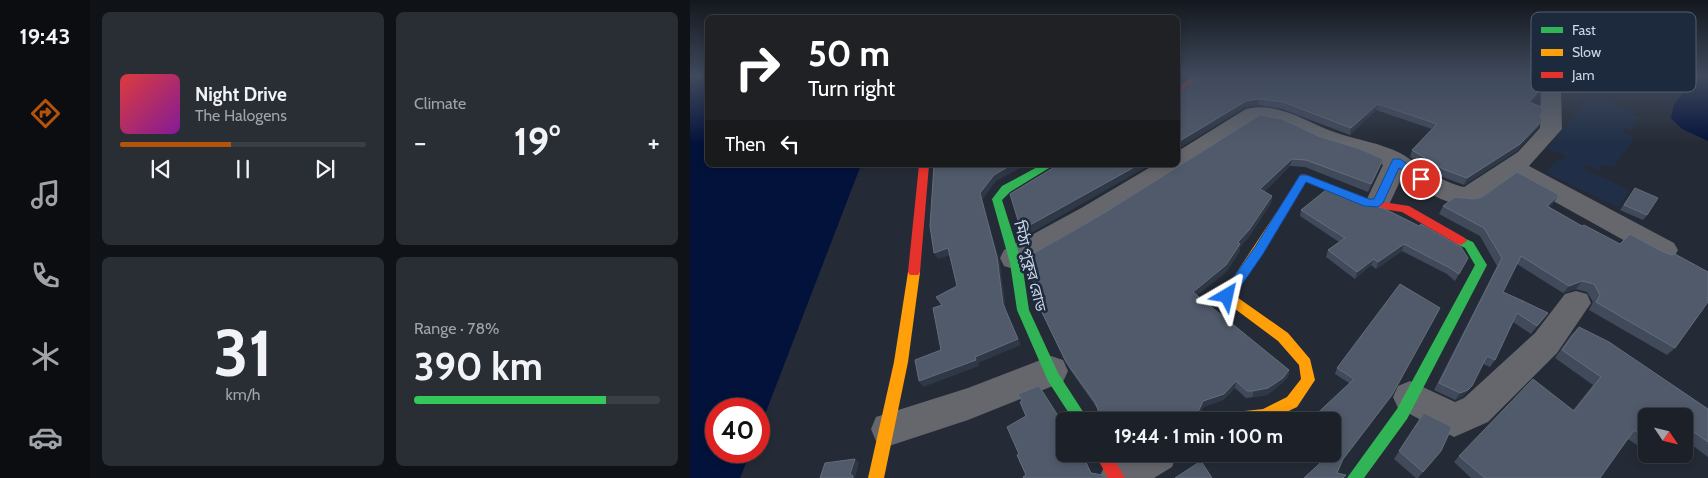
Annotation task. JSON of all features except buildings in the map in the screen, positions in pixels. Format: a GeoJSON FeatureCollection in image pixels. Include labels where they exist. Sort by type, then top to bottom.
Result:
{"type":"FeatureCollection","features":[{"type":"Feature","properties":{"kind":"street"},"geometry":{"type":"LineString","coordinates":[[1180,160],[1254,114],[1266,112],[1323,136],[1363,147],[1396,162],[1450,195],[1468,197],[1526,157],[1551,129],[1550,99]]}},
{"type":"Feature","properties":{"kind":"street"},"geometry":{"type":"LineString","coordinates":[[1378,203],[1396,162]]}},
{"type":"Feature","properties":{"kind":"street"},"geometry":{"type":"LineString","coordinates":[[876,478],[889,429],[903,347],[924,167]]}},
{"type":"Feature","properties":{"kind":"street","name":"মিঠা পুকুর রোড"},"geometry":{"type":"LineString","coordinates":[[1045,167],[1006,189],[997,200],[1014,258],[1024,310],[1051,371],[1076,412]]}},
{"type":"Feature","properties":{"kind":"street"},"geometry":{"type":"LineString","coordinates":[[1014,258],[1092,214],[1169,167]]}},
{"type":"Feature","properties":{"kind":"street"},"geometry":{"type":"LineString","coordinates":[[1511,167],[1664,250]]}},
{"type":"Feature","properties":{"kind":"street"},"geometry":{"type":"LineString","coordinates":[[1272,412],[1292,402],[1308,380],[1305,363],[1283,337],[1227,296],[1259,250],[1304,177],[1368,203],[1378,203],[1404,209],[1469,245],[1481,265],[1402,414],[1355,478]]}},
{"type":"Feature","properties":{"kind":"street"},"geometry":{"type":"LineString","coordinates":[[1410,397],[1454,420],[1476,410],[1546,343],[1576,303]]}},
{"type":"Feature","properties":{"kind":"street"},"geometry":{"type":"LineString","coordinates":[[889,429],[968,404],[1051,371]]}},
{"type":"Feature","properties":{"kind":"street"},"geometry":{"type":"LineString","coordinates":[[1107,462],[1117,478],[1145,462]]}},
{"type":"Feature","properties":{"kind":"shaded area"},"geometry":{"type":"Polygon","coordinates":[[[1588,99],[1595,102],[1599,99],[1634,112],[1632,115],[1639,117],[1630,130],[1625,128],[1622,131],[1635,137],[1613,168],[1603,164],[1598,170],[1584,165],[1582,168],[1629,190],[1619,207],[1546,173],[1558,159],[1562,161],[1566,156],[1547,148],[1588,99]]]}},
{"type":"Feature","properties":{"kind":"water"},"geometry":{"type":"Polygon","coordinates":[[[690,99],[705,99],[705,167],[860,167],[770,401],[770,398],[705,398],[705,463],[746,463],[740,478],[690,478],[690,99]]]}},
{"type":"Feature","properties":{"kind":"water"},"geometry":{"type":"Polygon","coordinates":[[[1678,99],[1708,99],[1708,141],[1682,129],[1671,118],[1674,104],[1678,99]]]}},
{"type":"Feature","properties":{"kind":"traffic: fast"},"geometry":{"type":"LineString","coordinates":[[1045,167],[1006,189],[997,199],[1016,263],[1023,310],[1053,377],[1076,412]]}},
{"type":"Feature","properties":{"kind":"traffic: fast"},"geometry":{"type":"LineString","coordinates":[[1355,478],[1402,414],[1481,265],[1469,245],[1461,241]]}},
{"type":"Feature","properties":{"kind":"traffic: slow"},"geometry":{"type":"LineString","coordinates":[[1272,412],[1292,402],[1308,380],[1305,363],[1283,337],[1227,296],[1280,216]]}},
{"type":"Feature","properties":{"kind":"traffic: slow"},"geometry":{"type":"LineString","coordinates":[[876,478],[901,362],[914,272]]}},
{"type":"Feature","properties":{"kind":"traffic: jam"},"geometry":{"type":"LineString","coordinates":[[914,272],[924,167]]}},
{"type":"Feature","properties":{"kind":"traffic: jam"},"geometry":{"type":"LineString","coordinates":[[1280,216],[1304,177],[1368,203],[1405,209],[1461,241]]}},
{"type":"Feature","properties":{"kind":"traffic: jam"},"geometry":{"type":"LineString","coordinates":[[1107,462],[1117,478]]}},
{"type":"Feature","properties":{"kind":"route"},"geometry":{"type":"LineString","coordinates":[[1227,296],[1245,272],[1304,177],[1368,203],[1378,203],[1396,162],[1421,179]]}}]}
